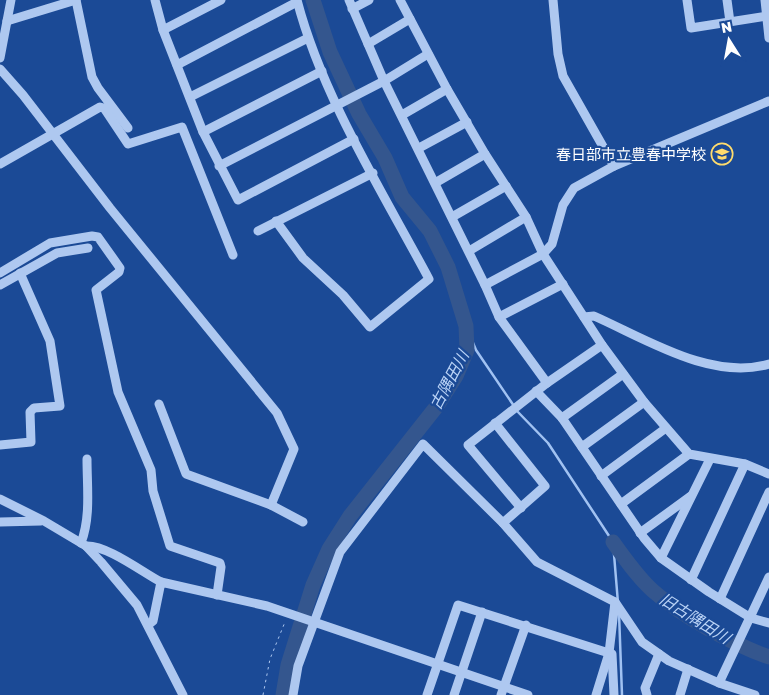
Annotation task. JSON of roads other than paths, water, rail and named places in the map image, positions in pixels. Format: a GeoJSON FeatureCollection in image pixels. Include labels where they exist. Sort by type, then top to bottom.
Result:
{"type":"FeatureCollection","features":[{"type":"Feature","properties":{"kind":"street"},"geometry":{"type":"LineString","coordinates":[[0,58],[11,0]]}},
{"type":"Feature","properties":{"kind":"street"},"geometry":{"type":"LineString","coordinates":[[7,21],[76,0],[92,77],[128,128]]}},
{"type":"Feature","properties":{"kind":"street"},"geometry":{"type":"LineString","coordinates":[[156,0],[163,30],[203,132],[238,200],[354,140]]}},
{"type":"Feature","properties":{"kind":"street"},"geometry":{"type":"LineString","coordinates":[[163,30],[221,0]]}},
{"type":"Feature","properties":{"kind":"street"},"geometry":{"type":"LineString","coordinates":[[369,0],[351,5],[384,81],[419,148],[499,317],[547,383]]}},
{"type":"Feature","properties":{"kind":"street"},"geometry":{"type":"LineString","coordinates":[[400,0],[447,89],[485,154],[526,217],[543,254],[602,345],[644,402],[689,454],[745,464],[769,474]]}},
{"type":"Feature","properties":{"kind":"street"},"geometry":{"type":"LineString","coordinates":[[553,0],[558,54],[563,76],[614,166]]}},
{"type":"Feature","properties":{"kind":"street"},"geometry":{"type":"LineString","coordinates":[[687,0],[691,28],[767,16]]}},
{"type":"Feature","properties":{"kind":"street"},"geometry":{"type":"LineString","coordinates":[[727,0],[730,22]]}},
{"type":"Feature","properties":{"kind":"street"},"geometry":{"type":"LineString","coordinates":[[765,0],[769,38]]}},
{"type":"Feature","properties":{"kind":"street"},"geometry":{"type":"LineString","coordinates":[[177,65],[297,1],[308,38],[354,140],[429,279],[370,327],[343,295],[303,258],[276,221]]}},
{"type":"Feature","properties":{"kind":"street"},"geometry":{"type":"LineString","coordinates":[[368,44],[410,19]]}},
{"type":"Feature","properties":{"kind":"street"},"geometry":{"type":"LineString","coordinates":[[190,97],[308,38]]}},
{"type":"Feature","properties":{"kind":"street"},"geometry":{"type":"LineString","coordinates":[[219,166],[384,81],[428,54]]}},
{"type":"Feature","properties":{"kind":"street"},"geometry":{"type":"LineString","coordinates":[[0,69],[24,95],[53,135],[277,413],[294,449],[271,505]]}},
{"type":"Feature","properties":{"kind":"street"},"geometry":{"type":"LineString","coordinates":[[203,132],[322,71]]}},
{"type":"Feature","properties":{"kind":"street"},"geometry":{"type":"LineString","coordinates":[[402,115],[447,89]]}},
{"type":"Feature","properties":{"kind":"street"},"geometry":{"type":"LineString","coordinates":[[485,284],[543,254],[552,244],[563,205],[574,188],[614,166],[769,101]]}},
{"type":"Feature","properties":{"kind":"street"},"geometry":{"type":"LineString","coordinates":[[0,164],[100,108],[104,108],[128,144],[182,128],[233,254]]}},
{"type":"Feature","properties":{"kind":"street"},"geometry":{"type":"LineString","coordinates":[[419,148],[467,122]]}},
{"type":"Feature","properties":{"kind":"street"},"geometry":{"type":"LineString","coordinates":[[435,183],[485,154]]}},
{"type":"Feature","properties":{"kind":"street"},"geometry":{"type":"LineString","coordinates":[[258,231],[373,173]]}},
{"type":"Feature","properties":{"kind":"street"},"geometry":{"type":"LineString","coordinates":[[452,217],[506,186]]}},
{"type":"Feature","properties":{"kind":"street"},"geometry":{"type":"LineString","coordinates":[[468,251],[526,217]]}},
{"type":"Feature","properties":{"kind":"street"},"geometry":{"type":"LineString","coordinates":[[0,273],[50,243],[92,236],[98,237],[120,268],[118,272],[96,290],[118,392],[151,470],[153,491],[170,546],[220,563],[217,595]]}},
{"type":"Feature","properties":{"kind":"street"},"geometry":{"type":"LineString","coordinates":[[0,286],[57,253],[88,248]]}},
{"type":"Feature","properties":{"kind":"street"},"geometry":{"type":"LineString","coordinates":[[0,445],[31,442],[30,412],[34,408],[60,406],[52,348],[20,273]]}},
{"type":"Feature","properties":{"kind":"street"},"geometry":{"type":"LineString","coordinates":[[499,317],[563,284]]}},
{"type":"Feature","properties":{"kind":"street"},"geometry":{"type":"LineString","coordinates":[[584,317],[594,316],[694,361],[726,368],[769,364]]}},
{"type":"Feature","properties":{"kind":"street"},"geometry":{"type":"LineString","coordinates":[[521,508],[468,445],[536,391],[602,345]]}},
{"type":"Feature","properties":{"kind":"street"},"geometry":{"type":"LineString","coordinates":[[562,418],[623,374]]}},
{"type":"Feature","properties":{"kind":"street"},"geometry":{"type":"LineString","coordinates":[[536,391],[562,418],[640,533],[661,558],[691,580],[751,618],[769,623]]}},
{"type":"Feature","properties":{"kind":"street"},"geometry":{"type":"LineString","coordinates":[[582,447],[644,402]]}},
{"type":"Feature","properties":{"kind":"street"},"geometry":{"type":"LineString","coordinates":[[159,404],[186,474],[271,505],[302,522]]}},
{"type":"Feature","properties":{"kind":"street"},"geometry":{"type":"LineString","coordinates":[[495,423],[545,486],[503,523]]}},
{"type":"Feature","properties":{"kind":"street"},"geometry":{"type":"LineString","coordinates":[[601,476],[666,428]]}},
{"type":"Feature","properties":{"kind":"street"},"geometry":{"type":"LineString","coordinates":[[293,695],[298,666],[340,552],[423,444],[503,523],[537,562],[615,602],[642,642],[659,654],[688,669],[754,695]]}},
{"type":"Feature","properties":{"kind":"street"},"geometry":{"type":"LineString","coordinates":[[621,504],[689,454]]}},
{"type":"Feature","properties":{"kind":"street"},"geometry":{"type":"LineString","coordinates":[[84,545],[88,511],[87,459]]}},
{"type":"Feature","properties":{"kind":"street"},"geometry":{"type":"LineString","coordinates":[[661,558],[710,459]]}},
{"type":"Feature","properties":{"kind":"street"},"geometry":{"type":"LineString","coordinates":[[691,580],[745,464]]}},
{"type":"Feature","properties":{"kind":"street"},"geometry":{"type":"LineString","coordinates":[[720,599],[769,492]]}},
{"type":"Feature","properties":{"kind":"street"},"geometry":{"type":"LineString","coordinates":[[640,533],[693,494]]}},
{"type":"Feature","properties":{"kind":"street"},"geometry":{"type":"LineString","coordinates":[[0,499],[44,521],[84,545],[125,588],[148,625],[183,695]]}},
{"type":"Feature","properties":{"kind":"street"},"geometry":{"type":"LineString","coordinates":[[0,522],[44,521]]}},
{"type":"Feature","properties":{"kind":"street"},"geometry":{"type":"LineString","coordinates":[[84,545],[94,546],[112,554],[161,582],[288,613],[462,672],[503,691],[528,695]]}},
{"type":"Feature","properties":{"kind":"street"},"geometry":{"type":"LineString","coordinates":[[720,683],[769,577]]}},
{"type":"Feature","properties":{"kind":"street"},"geometry":{"type":"LineString","coordinates":[[148,625],[153,621],[161,582]]}},
{"type":"Feature","properties":{"kind":"street"},"geometry":{"type":"LineString","coordinates":[[596,695],[609,653],[615,602]]}},
{"type":"Feature","properties":{"kind":"street"},"geometry":{"type":"LineString","coordinates":[[427,695],[458,604],[612,654],[614,695]]}},
{"type":"Feature","properties":{"kind":"street"},"geometry":{"type":"LineString","coordinates":[[454,695],[482,612]]}},
{"type":"Feature","properties":{"kind":"street"},"geometry":{"type":"LineString","coordinates":[[503,691],[526,625]]}},
{"type":"Feature","properties":{"kind":"street"},"geometry":{"type":"LineString","coordinates":[[647,695],[645,688],[659,654]]}},
{"type":"Feature","properties":{"kind":"street"},"geometry":{"type":"LineString","coordinates":[[680,695],[688,669]]}},
{"type":"Feature","properties":{"kind":"waterway","name":"古隅田川"},"geometry":{"type":"LineString","coordinates":[[283,695],[288,665],[313,585],[329,549],[350,516],[437,406],[456,376],[467,350],[466,326],[448,267],[430,231],[402,197],[385,158],[359,114],[330,52],[313,0]]}},
{"type":"Feature","properties":{"kind":"waterway"},"geometry":{"type":"LineString","coordinates":[[466,326],[476,350],[514,406]]}},
{"type":"Feature","properties":{"kind":"waterway"},"geometry":{"type":"LineString","coordinates":[[517,411],[548,443],[613,542],[618,603]]}},
{"type":"Feature","properties":{"kind":"waterway","name":"旧古隅田川"},"geometry":{"type":"LineString","coordinates":[[613,542],[641,579],[664,600],[708,628],[740,645],[769,657]]}},
{"type":"Feature","properties":{"kind":"waterway"},"geometry":{"type":"LineString","coordinates":[[619,613],[622,695]]}},
{"type":"Feature","properties":{"kind":"place","name":"春日部市立豊春中学校"},"geometry":{"type":"Point","coordinates":[722,154]}}]}
